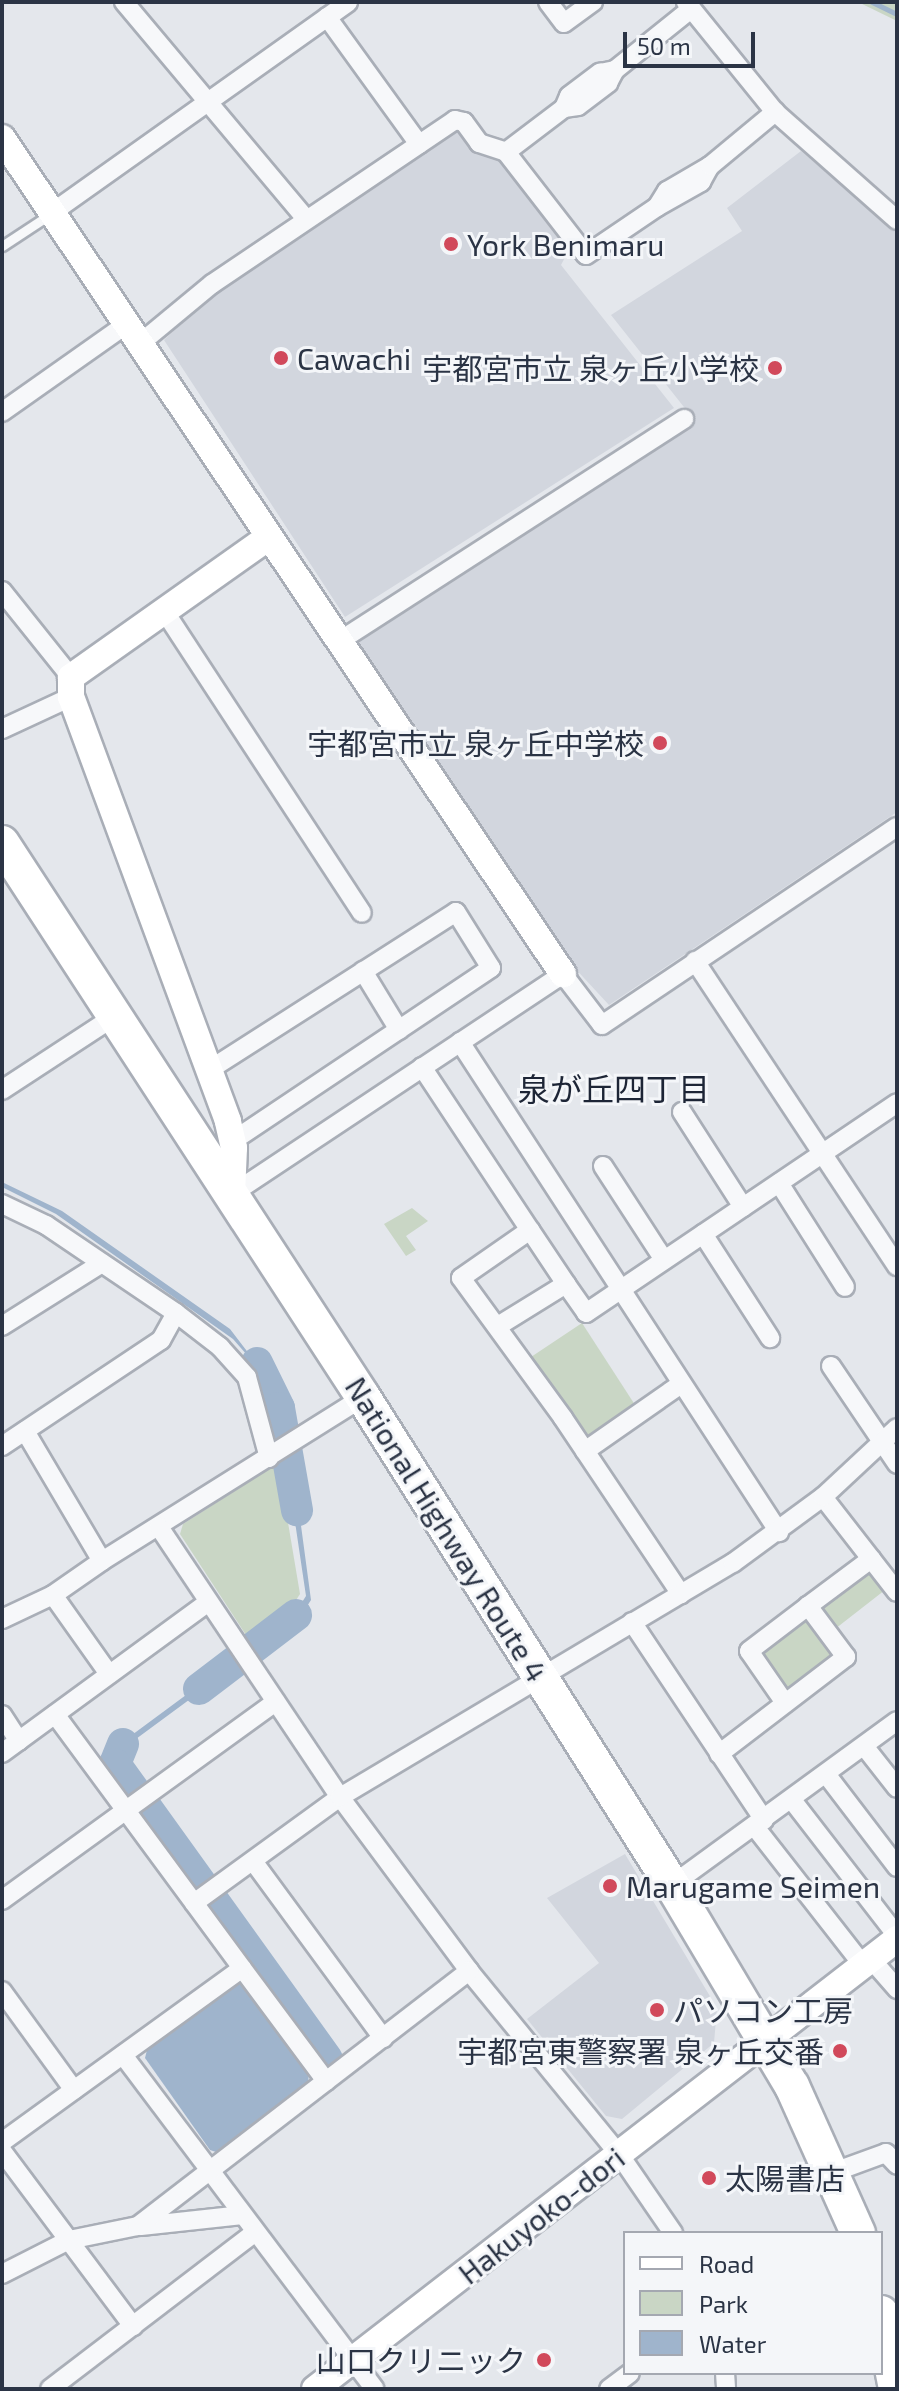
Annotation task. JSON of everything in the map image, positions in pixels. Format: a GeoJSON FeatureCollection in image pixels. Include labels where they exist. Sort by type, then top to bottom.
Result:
{"type":"FeatureCollection","features":[{"type":"Feature","properties":{"kind":"highway","name":"National Highway Route 4"},"geometry":{"type":"LineString","coordinates":[[2,843],[363,1397],[672,1885],[766,2041],[834,2172],[857,2231]]}},
{"type":"Feature","properties":{"kind":"highway"},"geometry":{"type":"LineString","coordinates":[[883,2323],[896,2389]]}},
{"type":"Feature","properties":{"kind":"street"},"geometry":{"type":"LineString","coordinates":[[124,2],[306,219]]}},
{"type":"Feature","properties":{"kind":"street"},"geometry":{"type":"LineString","coordinates":[[53,212],[348,2]]}},
{"type":"Feature","properties":{"kind":"street"},"geometry":{"type":"LineString","coordinates":[[548,2],[564,23],[593,2]]}},
{"type":"Feature","properties":{"kind":"street"},"geometry":{"type":"LineString","coordinates":[[506,152],[564,108],[569,96],[600,73],[615,70],[688,5],[775,112],[897,220]]}},
{"type":"Feature","properties":{"kind":"street"},"geometry":{"type":"LineString","coordinates":[[327,17],[419,144]]}},
{"type":"Feature","properties":{"kind":"street"},"geometry":{"type":"LineString","coordinates":[[2,412],[212,284],[455,120],[464,122],[479,143],[506,152],[586,255],[657,207],[667,191],[710,166],[775,112]]}},
{"type":"Feature","properties":{"kind":"street"},"geometry":{"type":"LineString","coordinates":[[7,155],[53,212],[130,336],[563,974],[602,1025],[897,827]]}},
{"type":"Feature","properties":{"kind":"street"},"geometry":{"type":"LineString","coordinates":[[338,642],[684,419]]}},
{"type":"Feature","properties":{"kind":"street"},"geometry":{"type":"LineString","coordinates":[[2,729],[71,687],[163,609],[267,538]]}},
{"type":"Feature","properties":{"kind":"street"},"geometry":{"type":"LineString","coordinates":[[2,591],[71,687],[233,1141],[232,1194]]}},
{"type":"Feature","properties":{"kind":"street"},"geometry":{"type":"LineString","coordinates":[[163,609],[362,913]]}},
{"type":"Feature","properties":{"kind":"street"},"geometry":{"type":"LineString","coordinates":[[209,1070],[456,912],[491,968],[233,1141]]}},
{"type":"Feature","properties":{"kind":"street"},"geometry":{"type":"LineString","coordinates":[[695,961],[897,1266]]}},
{"type":"Feature","properties":{"kind":"street"},"geometry":{"type":"LineString","coordinates":[[363,971],[399,1030]]}},
{"type":"Feature","properties":{"kind":"street"},"geometry":{"type":"LineString","coordinates":[[232,1194],[563,974]]}},
{"type":"Feature","properties":{"kind":"street"},"geometry":{"type":"LineString","coordinates":[[2,1090],[115,1016]]}},
{"type":"Feature","properties":{"kind":"street"},"geometry":{"type":"LineString","coordinates":[[460,1042],[618,1291],[779,1532]]}},
{"type":"Feature","properties":{"kind":"street"},"geometry":{"type":"LineString","coordinates":[[422,1067],[586,1313],[897,1103]]}},
{"type":"Feature","properties":{"kind":"street"},"geometry":{"type":"LineString","coordinates":[[682,1112],[743,1207]]}},
{"type":"Feature","properties":{"kind":"street"},"geometry":{"type":"LineString","coordinates":[[603,1166],[664,1260]]}},
{"type":"Feature","properties":{"kind":"street"},"geometry":{"type":"LineString","coordinates":[[779,1183],[845,1287]]}},
{"type":"Feature","properties":{"kind":"street"},"geometry":{"type":"LineString","coordinates":[[2,1204],[46,1225],[176,1313],[220,1347],[247,1377],[269,1458]]}},
{"type":"Feature","properties":{"kind":"street"},"geometry":{"type":"LineString","coordinates":[[530,1230],[461,1278],[498,1326],[681,1594]]}},
{"type":"Feature","properties":{"kind":"street"},"geometry":{"type":"LineString","coordinates":[[703,1234],[770,1338]]}},
{"type":"Feature","properties":{"kind":"street"},"geometry":{"type":"LineString","coordinates":[[2,1326],[102,1263]]}},
{"type":"Feature","properties":{"kind":"street"},"geometry":{"type":"LineString","coordinates":[[498,1326],[566,1284]]}},
{"type":"Feature","properties":{"kind":"street"},"geometry":{"type":"LineString","coordinates":[[2,1446],[161,1340],[176,1313]]}},
{"type":"Feature","properties":{"kind":"street"},"geometry":{"type":"LineString","coordinates":[[831,1366],[897,1464]]}},
{"type":"Feature","properties":{"kind":"street"},"geometry":{"type":"LineString","coordinates":[[585,1451],[681,1384]]}},
{"type":"Feature","properties":{"kind":"street"},"geometry":{"type":"LineString","coordinates":[[2,1619],[53,1595],[363,1397]]}},
{"type":"Feature","properties":{"kind":"street"},"geometry":{"type":"LineString","coordinates":[[194,1903],[340,1797],[681,1594],[779,1532],[823,1497],[897,1428]]}},
{"type":"Feature","properties":{"kind":"street"},"geometry":{"type":"LineString","coordinates":[[25,1431],[102,1561]]}},
{"type":"Feature","properties":{"kind":"street"},"geometry":{"type":"LineString","coordinates":[[823,1497],[897,1592]]}},
{"type":"Feature","properties":{"kind":"street"},"geometry":{"type":"LineString","coordinates":[[159,1527],[340,1797],[469,1971],[619,2154],[672,2231]]}},
{"type":"Feature","properties":{"kind":"street"},"geometry":{"type":"LineString","coordinates":[[785,1703],[749,1651],[871,1559]]}},
{"type":"Feature","properties":{"kind":"street"},"geometry":{"type":"LineString","coordinates":[[53,1595],[109,1674]]}},
{"type":"Feature","properties":{"kind":"street"},"geometry":{"type":"LineString","coordinates":[[2,1753],[208,1602]]}},
{"type":"Feature","properties":{"kind":"street"},"geometry":{"type":"LineString","coordinates":[[719,1754],[846,1657],[808,1606]]}},
{"type":"Feature","properties":{"kind":"street"},"geometry":{"type":"LineString","coordinates":[[632,1622],[719,1754],[760,1824],[867,1962],[897,1989]]}},
{"type":"Feature","properties":{"kind":"street"},"geometry":{"type":"LineString","coordinates":[[2,1900],[276,1702]]}},
{"type":"Feature","properties":{"kind":"street"},"geometry":{"type":"LineString","coordinates":[[55,1714],[326,2081]]}},
{"type":"Feature","properties":{"kind":"street"},"geometry":{"type":"LineString","coordinates":[[2,1715],[19,1741]]}},
{"type":"Feature","properties":{"kind":"street"},"geometry":{"type":"LineString","coordinates":[[672,1885],[760,1824],[897,1721]]}},
{"type":"Feature","properties":{"kind":"street"},"geometry":{"type":"LineString","coordinates":[[864,1746],[897,1788]]}},
{"type":"Feature","properties":{"kind":"street"},"geometry":{"type":"LineString","coordinates":[[826,1774],[897,1867]]}},
{"type":"Feature","properties":{"kind":"street"},"geometry":{"type":"LineString","coordinates":[[792,1800],[897,1938]]}},
{"type":"Feature","properties":{"kind":"street"},"geometry":{"type":"LineString","coordinates":[[253,1861],[383,2038]]}},
{"type":"Feature","properties":{"kind":"street","name":"Hakuyoko-dori"},"geometry":{"type":"LineString","coordinates":[[315,2389],[897,1938]]}},
{"type":"Feature","properties":{"kind":"street"},"geometry":{"type":"LineString","coordinates":[[2,2142],[242,1968]]}},
{"type":"Feature","properties":{"kind":"street"},"geometry":{"type":"LineString","coordinates":[[138,2226],[469,1971]]}},
{"type":"Feature","properties":{"kind":"street"},"geometry":{"type":"LineString","coordinates":[[2,1991],[8,2013],[74,2090]]}},
{"type":"Feature","properties":{"kind":"street"},"geometry":{"type":"LineString","coordinates":[[123,2055],[350,2361],[375,2389]]}},
{"type":"Feature","properties":{"kind":"street"},"geometry":{"type":"LineString","coordinates":[[2,2151],[133,2326]]}},
{"type":"Feature","properties":{"kind":"street"},"geometry":{"type":"LineString","coordinates":[[834,2172],[886,2153],[897,2165]]}},
{"type":"Feature","properties":{"kind":"street"},"geometry":{"type":"LineString","coordinates":[[2,2274],[69,2240],[138,2226],[242,2215]]}},
{"type":"Feature","properties":{"kind":"street"},"geometry":{"type":"LineString","coordinates":[[50,2389],[255,2232]]}},
{"type":"Feature","properties":{"kind":"street"},"geometry":{"type":"LineString","coordinates":[[609,2389],[627,2375]]}},
{"type":"Feature","properties":{"kind":"lane"},"geometry":{"type":"LineString","coordinates":[[2,246],[53,212]]}},
{"type":"Feature","properties":{"kind":"shaded area"},"geometry":{"type":"Polygon","coordinates":[[[452,129],[462,130],[478,150],[505,162],[571,246],[561,265],[674,408],[345,617],[164,340],[217,290],[452,129]]]}},
{"type":"Feature","properties":{"kind":"shaded area","name":"宇都宮市立 泉ヶ丘中学校"},"geometry":{"type":"Polygon","coordinates":[[[801,151],[897,233],[897,812],[609,1005],[571,964],[355,643],[695,421],[611,315],[742,231],[727,208],[801,151]]]}},
{"type":"Feature","properties":{"kind":"shaded area"},"geometry":{"type":"Polygon","coordinates":[[[625,1854],[717,2008],[714,2043],[622,2119],[606,2116],[527,2019],[599,1963],[547,1898],[625,1854]]]}},
{"type":"Feature","properties":{"kind":"green space"},"geometry":{"type":"Polygon","coordinates":[[[858,2],[897,2],[897,21],[858,2]]]}},
{"type":"Feature","properties":{"kind":"green space"},"geometry":{"type":"Polygon","coordinates":[[[412,1208],[428,1221],[406,1236],[416,1250],[406,1256],[384,1224],[412,1208]]]}},
{"type":"Feature","properties":{"kind":"green space"},"geometry":{"type":"Polygon","coordinates":[[[582,1323],[637,1408],[595,1438],[587,1437],[531,1357],[582,1323]]]}},
{"type":"Feature","properties":{"kind":"green space"},"geometry":{"type":"Polygon","coordinates":[[[278,1463],[300,1594],[291,1608],[248,1638],[180,1534],[183,1524],[278,1463]]]}},
{"type":"Feature","properties":{"kind":"green space"},"geometry":{"type":"Polygon","coordinates":[[[867,1567],[885,1590],[826,1636],[841,1657],[787,1697],[755,1652],[867,1567]]]}},
{"type":"Feature","properties":{"kind":"water"},"geometry":{"type":"Polygon","coordinates":[[[2,1182],[62,1211],[230,1329],[266,1376],[282,1422],[277,1423],[254,1363],[233,1339],[56,1214],[2,1187],[2,1182]]]}},
{"type":"Feature","properties":{"kind":"water"},"geometry":{"type":"Polygon","coordinates":[[[293,1466],[311,1600],[300,1617],[263,1645],[260,1641],[297,1610],[306,1596],[287,1468],[293,1466]]]}},
{"type":"Feature","properties":{"kind":"water"},"geometry":{"type":"Polygon","coordinates":[[[232,1661],[235,1666],[121,1750],[118,1760],[129,1778],[124,1782],[113,1762],[117,1746],[232,1661]]]}},
{"type":"Feature","properties":{"kind":"water"},"geometry":{"type":"Polygon","coordinates":[[[226,1911],[332,2057],[328,2060],[222,1914],[226,1911]]]}},
{"type":"Feature","properties":{"kind":"water"},"geometry":{"type":"Polygon","coordinates":[[[232,1983],[247,1984],[309,2070],[308,2086],[222,2154],[210,2150],[145,2058],[148,2046],[232,1983]]]}},
{"type":"Feature","properties":{"kind":"waterway"},"geometry":{"type":"LineString","coordinates":[[872,2],[897,14]]}},
{"type":"Feature","properties":{"kind":"waterway"},"geometry":{"type":"LineString","coordinates":[[257,1363],[279,1408],[297,1510]]}},
{"type":"Feature","properties":{"kind":"waterway"},"geometry":{"type":"LineString","coordinates":[[199,1689],[296,1615]]}},
{"type":"Feature","properties":{"kind":"waterway"},"geometry":{"type":"LineString","coordinates":[[123,1744],[115,1764],[327,2059]]}},
{"type":"Feature","properties":{"kind":"place","name":"York Benimaru"},"geometry":{"type":"Point","coordinates":[451,244]}},
{"type":"Feature","properties":{"kind":"place","name":"Cawachi"},"geometry":{"type":"Point","coordinates":[281,358]}},
{"type":"Feature","properties":{"kind":"place","name":"宇都宮市立 泉ヶ丘小学校"},"geometry":{"type":"Point","coordinates":[775,368]}},
{"type":"Feature","properties":{"kind":"place","name":"宇都宮市立 泉ヶ丘中学校"},"geometry":{"type":"Point","coordinates":[660,743]}},
{"type":"Feature","properties":{"kind":"place","name":"Marugame Seimen"},"geometry":{"type":"Point","coordinates":[610,1886]}},
{"type":"Feature","properties":{"kind":"place","name":"パソコン工房"},"geometry":{"type":"Point","coordinates":[657,2010]}},
{"type":"Feature","properties":{"kind":"place","name":"宇都宮東警察署 泉ヶ丘交番"},"geometry":{"type":"Point","coordinates":[840,2051]}},
{"type":"Feature","properties":{"kind":"place","name":"太陽書店"},"geometry":{"type":"Point","coordinates":[709,2178]}},
{"type":"Feature","properties":{"kind":"place","name":"山口クリニック"},"geometry":{"type":"Point","coordinates":[544,2360]}},
{"type":"Feature","properties":{"kind":"district","name":"泉が丘四丁目"},"geometry":{"type":"Point","coordinates":[614,1088]}}]}
